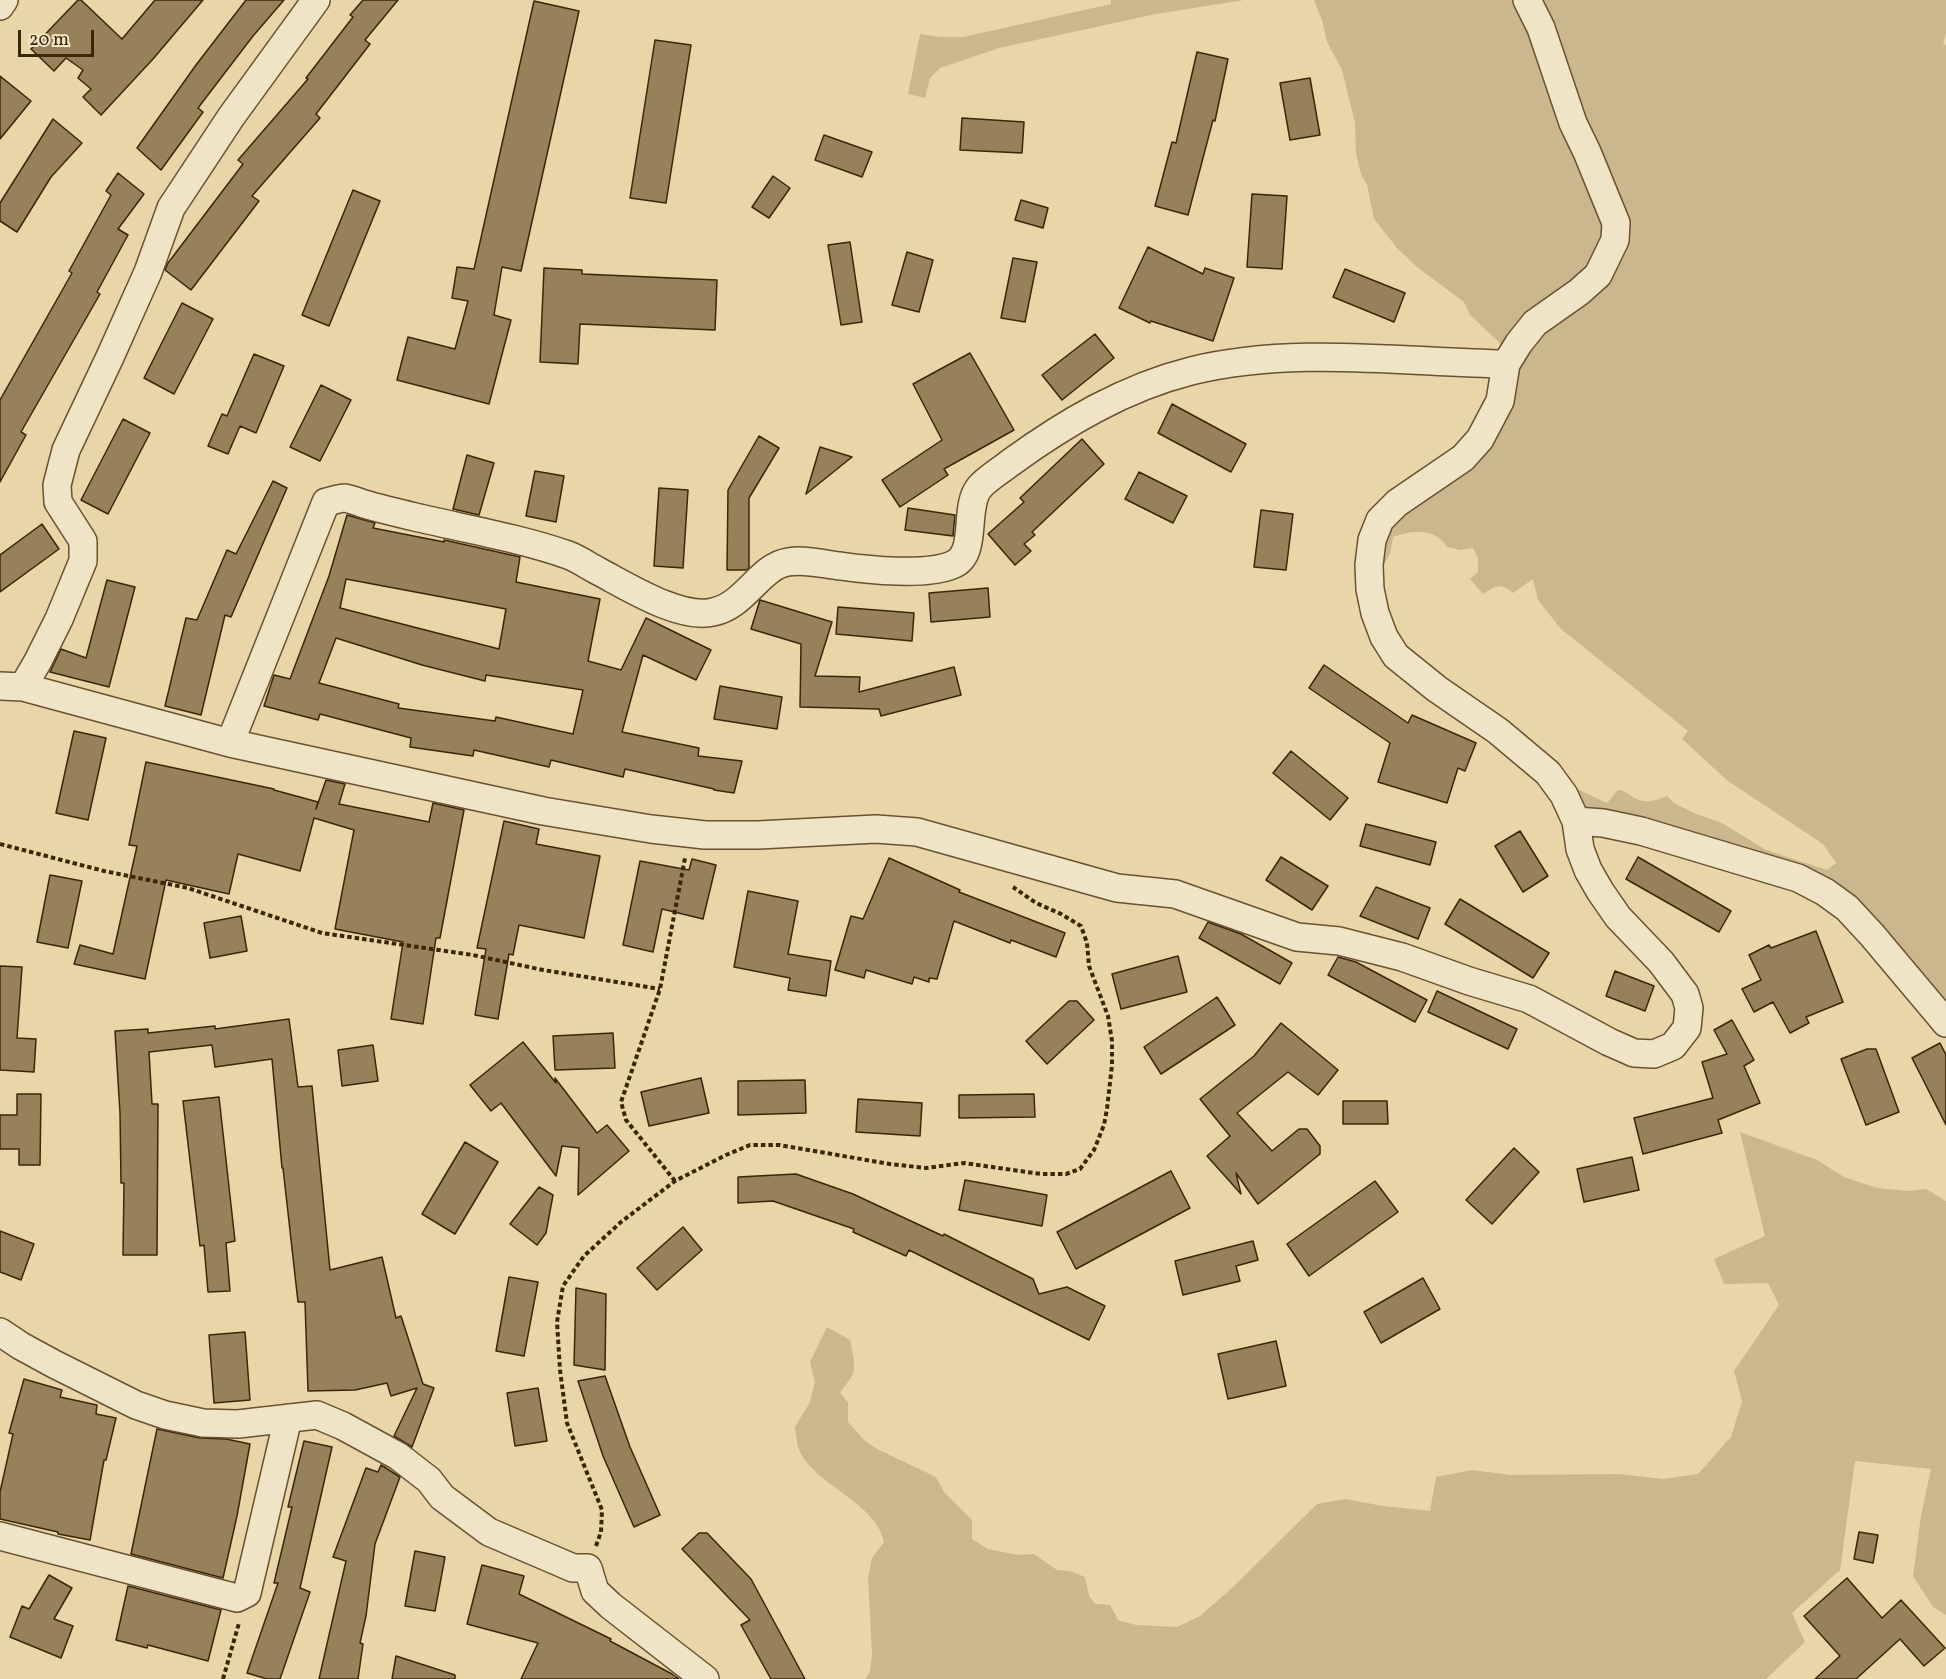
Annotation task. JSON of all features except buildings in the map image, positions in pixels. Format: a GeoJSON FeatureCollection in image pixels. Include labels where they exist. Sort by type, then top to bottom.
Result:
{"type":"FeatureCollection","features":[{"type":"Feature","properties":{"kind":"street"},"geometry":{"type":"LineString","coordinates":[[0,6],[4,0]]}},
{"type":"Feature","properties":{"kind":"street"},"geometry":{"type":"LineString","coordinates":[[11,687],[38,661],[59,619],[83,561],[82,541],[58,502],[57,485],[66,450],[148,272],[171,208],[231,117],[316,0]]}},
{"type":"Feature","properties":{"kind":"street"},"geometry":{"type":"LineString","coordinates":[[11,687],[230,743],[543,811],[651,829],[705,836],[876,829],[917,832],[1117,888],[1174,894],[1297,936],[1339,941],[1402,957],[1529,999],[1634,1053],[1654,1054],[1673,1046],[1687,1028],[1689,1008],[1685,994],[1661,962],[1618,917],[1600,891],[1588,870],[1580,849],[1576,821],[1564,795],[1548,773],[1498,731],[1437,689],[1396,656],[1384,637],[1375,613],[1370,589],[1369,565],[1372,540],[1380,520],[1397,503],[1463,458],[1480,439],[1500,401],[1506,364],[1518,343],[1535,323],[1579,292],[1598,275],[1615,240],[1616,223],[1573,123],[1541,28],[1527,0]]}},
{"type":"Feature","properties":{"kind":"street"},"geometry":{"type":"LineString","coordinates":[[230,743],[326,502],[343,498],[510,538],[571,556],[671,608],[694,614],[715,612],[735,602],[771,568],[785,562],[802,561],[856,568],[912,571],[955,565],[963,556],[968,540],[972,504],[978,489],[1038,443],[1073,421],[1107,402],[1164,379],[1214,366],[1300,357],[1506,364]]}},
{"type":"Feature","properties":{"kind":"street"},"geometry":{"type":"LineString","coordinates":[[1576,821],[1603,823],[1641,831],[1798,878],[1825,892],[1847,908],[1872,935],[1946,1023]]}},
{"type":"Feature","properties":{"kind":"street"},"geometry":{"type":"LineString","coordinates":[[0,1332],[54,1364],[136,1405],[165,1415],[203,1423],[238,1424],[317,1415],[343,1426],[398,1456],[429,1480],[442,1497],[489,1532],[573,1568],[588,1568],[595,1591],[610,1606],[705,1679]]}},
{"type":"Feature","properties":{"kind":"street"},"geometry":{"type":"LineString","coordinates":[[0,1536],[237,1598],[247,1593],[288,1418]]}},
{"type":"Feature","properties":{"kind":"path"},"geometry":{"type":"LineString","coordinates":[[675,1181],[626,1120],[621,1102],[660,989],[689,834]]}},
{"type":"Feature","properties":{"kind":"path"},"geometry":{"type":"LineString","coordinates":[[0,844],[104,871],[188,888],[322,933],[473,955],[543,970],[660,989]]}},
{"type":"Feature","properties":{"kind":"path"},"geometry":{"type":"LineString","coordinates":[[588,1568],[601,1532],[602,1510],[567,1423],[557,1322],[563,1286],[584,1256],[621,1222],[675,1181],[750,1145],[779,1145],[926,1168],[964,1163],[1041,1174],[1066,1174],[1080,1169],[1094,1150],[1104,1125],[1112,1065],[1112,1041],[1108,1016],[1089,966],[1087,943],[1081,926],[1036,903],[1008,884]]}},
{"type":"Feature","properties":{"kind":"path"},"geometry":{"type":"LineString","coordinates":[[223,1679],[247,1593]]}},
{"type":"Feature","properties":{"kind":"shaded area"},"geometry":{"type":"Polygon","coordinates":[[[1111,0],[1244,0],[1156,14],[999,48],[940,68],[930,78],[925,98],[908,94],[920,34],[963,37],[1111,4],[1111,0]]]}},
{"type":"Feature","properties":{"kind":"shaded area"},"geometry":{"type":"Polygon","coordinates":[[[1314,0],[1514,0],[1529,27],[1607,225],[1600,257],[1503,346],[1470,315],[1464,302],[1417,267],[1397,248],[1374,219],[1367,185],[1361,174],[1356,153],[1355,123],[1342,70],[1327,42],[1314,0]]]}},
{"type":"Feature","properties":{"kind":"shaded area"},"geometry":{"type":"Polygon","coordinates":[[[1531,0],[1946,0],[1946,32],[1943,44],[1946,45],[1946,1012],[1851,903],[1586,812],[1571,786],[1607,803],[1618,790],[1644,801],[1667,796],[1674,803],[1722,823],[1766,850],[1827,870],[1836,863],[1823,844],[1728,781],[1682,739],[1688,731],[1561,629],[1538,600],[1533,579],[1513,593],[1505,587],[1498,586],[1483,594],[1470,579],[1478,572],[1478,558],[1473,548],[1460,550],[1447,547],[1437,536],[1423,532],[1393,537],[1390,554],[1380,571],[1388,531],[1400,515],[1451,479],[1512,364],[1619,247],[1531,0]]]}},
{"type":"Feature","properties":{"kind":"shaded area"},"geometry":{"type":"Polygon","coordinates":[[[1740,1132],[1817,1160],[1844,1177],[1877,1188],[1908,1191],[1926,1189],[1946,1201],[1946,1615],[1933,1607],[1913,1576],[1921,1516],[1931,1469],[1855,1461],[1840,1570],[1792,1613],[1805,1642],[1766,1679],[865,1679],[870,1672],[872,1653],[868,1577],[872,1558],[884,1542],[879,1528],[869,1516],[817,1474],[807,1462],[799,1450],[795,1427],[810,1402],[815,1382],[810,1362],[827,1327],[850,1340],[854,1368],[840,1392],[848,1403],[848,1422],[865,1441],[877,1449],[936,1477],[944,1492],[972,1520],[972,1539],[988,1549],[1018,1555],[1034,1554],[1057,1570],[1070,1571],[1085,1577],[1089,1596],[1095,1604],[1110,1605],[1118,1620],[1136,1625],[1177,1627],[1200,1616],[1232,1588],[1317,1504],[1345,1499],[1430,1511],[1436,1477],[1472,1470],[1511,1475],[1619,1474],[1663,1479],[1698,1474],[1731,1437],[1742,1401],[1734,1371],[1779,1305],[1768,1283],[1724,1284],[1714,1259],[1765,1236],[1740,1132]]]}}]}
